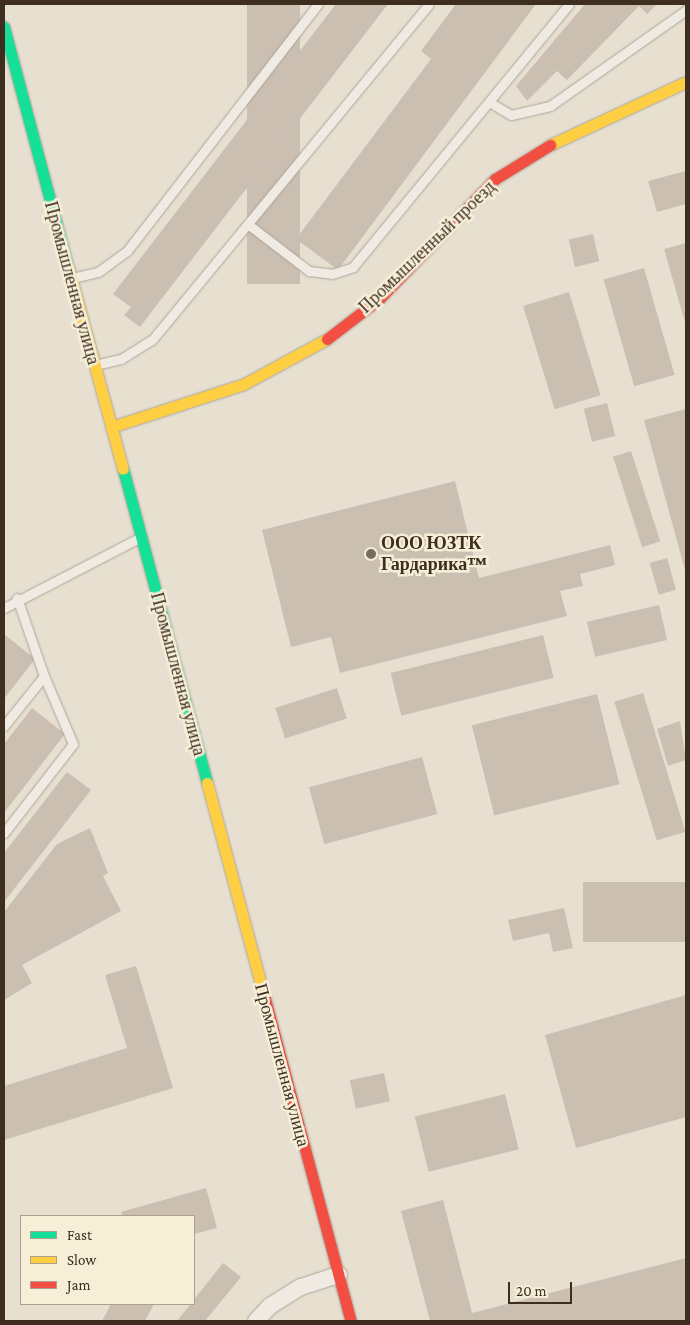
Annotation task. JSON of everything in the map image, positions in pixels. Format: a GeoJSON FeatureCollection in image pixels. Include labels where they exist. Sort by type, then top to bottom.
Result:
{"type":"FeatureCollection","features":[{"type":"Feature","properties":{"kind":"street","name":"Промышленная улица"},"geometry":{"type":"LineString","coordinates":[[4,27],[8,63],[71,278],[351,1321]]}},
{"type":"Feature","properties":{"kind":"street","name":"Промышленный проезд"},"geometry":{"type":"LineString","coordinates":[[111,427],[244,384],[316,347],[380,299],[495,179],[536,151],[686,82]]}},
{"type":"Feature","properties":{"kind":"street"},"geometry":{"type":"LineString","coordinates":[[256,1321],[270,1306],[302,1287],[339,1275]]}},
{"type":"Feature","properties":{"kind":"lane"},"geometry":{"type":"LineString","coordinates":[[71,278],[98,272],[127,251],[318,4]]}},
{"type":"Feature","properties":{"kind":"lane"},"geometry":{"type":"LineString","coordinates":[[94,365],[121,359],[152,340],[249,225],[429,4]]}},
{"type":"Feature","properties":{"kind":"lane"},"geometry":{"type":"LineString","coordinates":[[249,225],[309,271],[332,274],[353,267],[491,103],[570,4]]}},
{"type":"Feature","properties":{"kind":"lane"},"geometry":{"type":"LineString","coordinates":[[491,103],[511,115],[550,106],[686,10]]}},
{"type":"Feature","properties":{"kind":"lane"},"geometry":{"type":"LineString","coordinates":[[4,608],[17,598],[141,537]]}},
{"type":"Feature","properties":{"kind":"lane"},"geometry":{"type":"LineString","coordinates":[[4,834],[72,744],[44,676],[17,598]]}},
{"type":"Feature","properties":{"kind":"lane"},"geometry":{"type":"LineString","coordinates":[[4,726],[44,676]]}},
{"type":"Feature","properties":{"kind":"building"},"geometry":{"type":"Polygon","coordinates":[[[247,4],[300,4],[300,284],[247,284],[247,4]]]}},
{"type":"Feature","properties":{"kind":"building"},"geometry":{"type":"Polygon","coordinates":[[[336,4],[388,4],[140,327],[124,315],[131,307],[113,294],[336,4]]]}},
{"type":"Feature","properties":{"kind":"building"},"geometry":{"type":"Polygon","coordinates":[[[456,4],[536,4],[338,270],[296,239],[431,59],[421,51],[456,4]]]}},
{"type":"Feature","properties":{"kind":"building"},"geometry":{"type":"Polygon","coordinates":[[[585,4],[657,4],[647,14],[639,6],[567,80],[557,71],[527,101],[516,86],[585,4]]]}},
{"type":"Feature","properties":{"kind":"building"},"geometry":{"type":"Polygon","coordinates":[[[686,171],[686,204],[657,212],[648,181],[686,171]]]}},
{"type":"Feature","properties":{"kind":"building"},"geometry":{"type":"Polygon","coordinates":[[[593,234],[599,261],[575,267],[569,240],[593,234]]]}},
{"type":"Feature","properties":{"kind":"building"},"geometry":{"type":"Polygon","coordinates":[[[686,243],[686,326],[664,249],[686,243]]]}},
{"type":"Feature","properties":{"kind":"building"},"geometry":{"type":"Polygon","coordinates":[[[644,268],[675,375],[634,386],[604,280],[644,268]]]}},
{"type":"Feature","properties":{"kind":"building"},"geometry":{"type":"Polygon","coordinates":[[[569,292],[601,395],[555,409],[523,306],[569,292]]]}},
{"type":"Feature","properties":{"kind":"building"},"geometry":{"type":"Polygon","coordinates":[[[607,403],[615,436],[592,442],[584,409],[607,403]]]}},
{"type":"Feature","properties":{"kind":"building"},"geometry":{"type":"Polygon","coordinates":[[[686,409],[686,574],[644,420],[686,409]]]}},
{"type":"Feature","properties":{"kind":"building"},"geometry":{"type":"Polygon","coordinates":[[[631,451],[660,541],[642,547],[613,457],[631,451]]]}},
{"type":"Feature","properties":{"kind":"building","name":"ООО ЮЗТК Гардарика™"},"geometry":{"type":"Polygon","coordinates":[[[455,481],[479,578],[610,545],[615,565],[580,574],[583,586],[560,591],[567,616],[340,673],[331,637],[291,647],[262,530],[455,481]]]}},
{"type":"Feature","properties":{"kind":"building"},"geometry":{"type":"Polygon","coordinates":[[[667,558],[676,590],[659,595],[650,563],[667,558]]]}},
{"type":"Feature","properties":{"kind":"building"},"geometry":{"type":"Polygon","coordinates":[[[659,605],[667,640],[595,657],[587,622],[659,605]]]}},
{"type":"Feature","properties":{"kind":"building"},"geometry":{"type":"Polygon","coordinates":[[[4,634],[35,659],[4,699],[4,634]]]}},
{"type":"Feature","properties":{"kind":"building"},"geometry":{"type":"Polygon","coordinates":[[[543,635],[554,678],[401,716],[391,673],[543,635]]]}},
{"type":"Feature","properties":{"kind":"building"},"geometry":{"type":"Polygon","coordinates":[[[337,688],[347,718],[285,739],[275,708],[337,688]]]}},
{"type":"Feature","properties":{"kind":"building"},"geometry":{"type":"Polygon","coordinates":[[[643,693],[685,832],[657,840],[614,702],[643,693]]]}},
{"type":"Feature","properties":{"kind":"building"},"geometry":{"type":"Polygon","coordinates":[[[597,694],[619,784],[494,815],[472,725],[597,694]]]}},
{"type":"Feature","properties":{"kind":"building"},"geometry":{"type":"Polygon","coordinates":[[[32,708],[65,734],[4,813],[4,744],[32,708]]]}},
{"type":"Feature","properties":{"kind":"building"},"geometry":{"type":"Polygon","coordinates":[[[680,721],[686,760],[668,766],[657,729],[680,721]]]}},
{"type":"Feature","properties":{"kind":"building"},"geometry":{"type":"Polygon","coordinates":[[[422,757],[437,814],[324,844],[309,787],[422,757]]]}},
{"type":"Feature","properties":{"kind":"building"},"geometry":{"type":"Polygon","coordinates":[[[67,772],[91,790],[4,902],[4,853],[67,772]]]}},
{"type":"Feature","properties":{"kind":"building"},"geometry":{"type":"Polygon","coordinates":[[[90,828],[108,873],[103,876],[121,911],[22,965],[32,983],[4,1000],[4,912],[57,844],[90,828]]]}},
{"type":"Feature","properties":{"kind":"building"},"geometry":{"type":"Polygon","coordinates":[[[583,882],[686,882],[686,942],[583,942],[583,882]]]}},
{"type":"Feature","properties":{"kind":"building"},"geometry":{"type":"Polygon","coordinates":[[[564,908],[573,948],[553,952],[549,933],[513,941],[508,920],[564,908]]]}},
{"type":"Feature","properties":{"kind":"building"},"geometry":{"type":"Polygon","coordinates":[[[136,966],[173,1088],[4,1140],[4,1086],[127,1048],[105,975],[136,966]]]}},
{"type":"Feature","properties":{"kind":"building"},"geometry":{"type":"Polygon","coordinates":[[[686,995],[686,1117],[576,1148],[545,1035],[686,995]]]}},
{"type":"Feature","properties":{"kind":"building"},"geometry":{"type":"Polygon","coordinates":[[[384,1073],[390,1101],[356,1109],[350,1080],[384,1073]]]}},
{"type":"Feature","properties":{"kind":"building"},"geometry":{"type":"Polygon","coordinates":[[[505,1094],[519,1149],[429,1172],[415,1116],[505,1094]]]}},
{"type":"Feature","properties":{"kind":"building"},"geometry":{"type":"Polygon","coordinates":[[[206,1188],[217,1228],[195,1234],[195,1215],[122,1215],[121,1212],[206,1188]]]}},
{"type":"Feature","properties":{"kind":"building"},"geometry":{"type":"Polygon","coordinates":[[[443,1200],[472,1313],[686,1258],[686,1321],[430,1321],[401,1211],[443,1200]]]}},
{"type":"Feature","properties":{"kind":"building"},"geometry":{"type":"Polygon","coordinates":[[[223,1263],[241,1277],[205,1321],[177,1321],[190,1305],[195,1305],[195,1298],[223,1263]]]}},
{"type":"Feature","properties":{"kind":"building"},"geometry":{"type":"Polygon","coordinates":[[[110,1305],[153,1305],[145,1321],[102,1321],[110,1305]]]}},
{"type":"Feature","properties":{"kind":"traffic: fast"},"geometry":{"type":"LineString","coordinates":[[4,27],[68,267]]}},
{"type":"Feature","properties":{"kind":"traffic: fast"},"geometry":{"type":"LineString","coordinates":[[123,469],[207,783]]}},
{"type":"Feature","properties":{"kind":"traffic: slow"},"geometry":{"type":"LineString","coordinates":[[550,145],[686,82]]}},
{"type":"Feature","properties":{"kind":"traffic: slow"},"geometry":{"type":"LineString","coordinates":[[68,267],[123,469]]}},
{"type":"Feature","properties":{"kind":"traffic: slow"},"geometry":{"type":"LineString","coordinates":[[111,427],[244,384],[327,339]]}},
{"type":"Feature","properties":{"kind":"traffic: slow"},"geometry":{"type":"LineString","coordinates":[[207,783],[264,995]]}},
{"type":"Feature","properties":{"kind":"traffic: jam"},"geometry":{"type":"LineString","coordinates":[[327,339],[379,299],[495,179],[550,145]]}},
{"type":"Feature","properties":{"kind":"traffic: jam"},"geometry":{"type":"LineString","coordinates":[[264,995],[351,1321]]}},
{"type":"Feature","properties":{"kind":"place","name":"ООО ЮЗТК Гардарика™"},"geometry":{"type":"Point","coordinates":[371,554]}}]}
